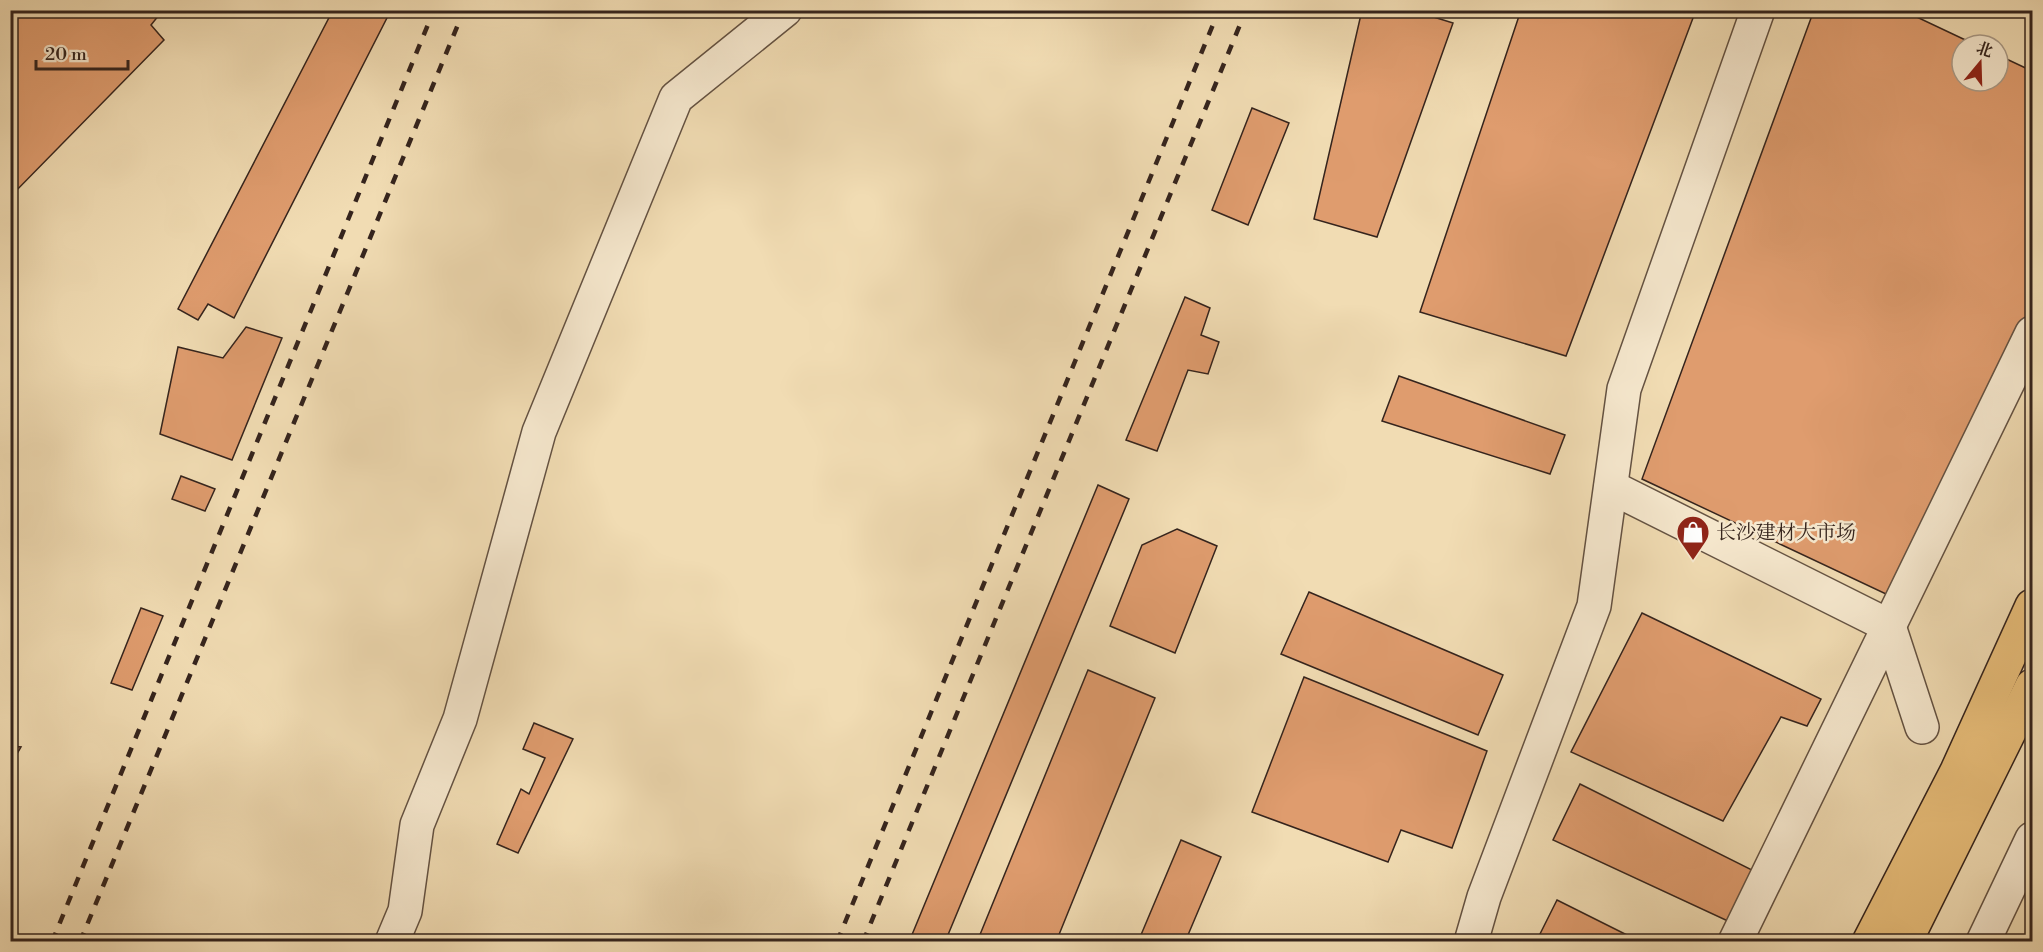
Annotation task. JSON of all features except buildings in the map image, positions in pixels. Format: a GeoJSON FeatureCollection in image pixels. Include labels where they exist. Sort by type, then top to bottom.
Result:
{"type":"FeatureCollection","features":[{"type":"Feature","properties":{"kind":"highway"},"geometry":{"type":"LineString","coordinates":[[1869,942],[1957,771],[2032,606]]}},
{"type":"Feature","properties":{"kind":"highway"},"geometry":{"type":"LineString","coordinates":[[1905,942],[2032,686]]}},
{"type":"Feature","properties":{"kind":"street"},"geometry":{"type":"LineString","coordinates":[[392,942],[405,911],[417,825],[460,719],[539,432],[671,109],[676,98],[785,10]]}},
{"type":"Feature","properties":{"kind":"street"},"geometry":{"type":"LineString","coordinates":[[1471,942],[1484,897],[1594,606],[1624,389],[1758,10]]}},
{"type":"Feature","properties":{"kind":"street"},"geometry":{"type":"LineString","coordinates":[[1735,942],[2032,333]]}},
{"type":"Feature","properties":{"kind":"street"},"geometry":{"type":"LineString","coordinates":[[1611,487],[1889,626],[1922,727]]}},
{"type":"Feature","properties":{"kind":"street"},"geometry":{"type":"LineString","coordinates":[[1983,942],[2032,839]]}},
{"type":"Feature","properties":{"kind":"railway"},"geometry":{"type":"LineString","coordinates":[[52,942],[434,10]]}},
{"type":"Feature","properties":{"kind":"railway"},"geometry":{"type":"LineString","coordinates":[[80,942],[464,10]]}},
{"type":"Feature","properties":{"kind":"railway"},"geometry":{"type":"LineString","coordinates":[[837,942],[1219,10]]}},
{"type":"Feature","properties":{"kind":"railway"},"geometry":{"type":"LineString","coordinates":[[863,942],[1246,10]]}},
{"type":"Feature","properties":{"kind":"place","name":"长沙建材大市场"},"geometry":{"type":"Point","coordinates":[1693,561]}}]}
